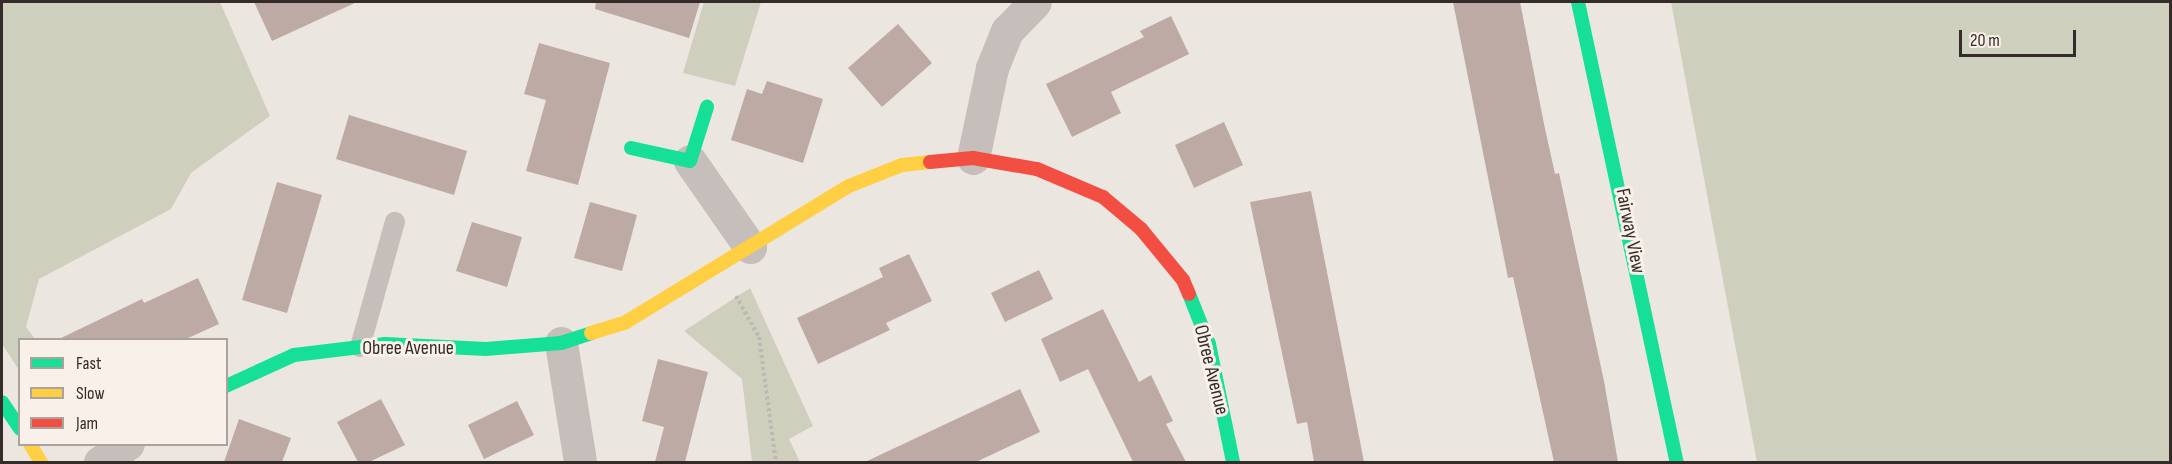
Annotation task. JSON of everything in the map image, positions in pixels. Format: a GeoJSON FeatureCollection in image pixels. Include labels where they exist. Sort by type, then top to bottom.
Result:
{"type":"FeatureCollection","features":[{"type":"Feature","properties":{"kind":"street"},"geometry":{"type":"LineString","coordinates":[[973,158],[992,68],[1007,31],[1035,2]]}},
{"type":"Feature","properties":{"kind":"street","name":"Fairway View"},"geometry":{"type":"LineString","coordinates":[[1578,2],[1616,165],[1677,462]]}},
{"type":"Feature","properties":{"kind":"street"},"geometry":{"type":"LineString","coordinates":[[690,161],[707,106]]}},
{"type":"Feature","properties":{"kind":"street"},"geometry":{"type":"LineString","coordinates":[[631,147],[690,161],[750,247]]}},
{"type":"Feature","properties":{"kind":"street","name":"Obree Avenue"},"geometry":{"type":"LineString","coordinates":[[228,385],[294,356],[360,347],[385,344],[486,349],[561,343],[626,322],[849,186],[891,169],[973,158],[1048,174],[1103,197],[1141,230],[1183,280],[1209,344],[1233,462]]}},
{"type":"Feature","properties":{"kind":"street"},"geometry":{"type":"LineString","coordinates":[[561,343],[580,462]]}},
{"type":"Feature","properties":{"kind":"street"},"geometry":{"type":"LineString","coordinates":[[2,402],[18,426]]}},
{"type":"Feature","properties":{"kind":"street"},"geometry":{"type":"LineString","coordinates":[[31,446],[41,462]]}},
{"type":"Feature","properties":{"kind":"street"},"geometry":{"type":"LineString","coordinates":[[100,462],[125,446]]}},
{"type":"Feature","properties":{"kind":"lane"},"geometry":{"type":"LineString","coordinates":[[360,347],[395,222]]}},
{"type":"Feature","properties":{"kind":"path"},"geometry":{"type":"LineString","coordinates":[[718,267],[759,337],[776,462]]}},
{"type":"Feature","properties":{"kind":"green space"},"geometry":{"type":"Polygon","coordinates":[[[2,2],[220,2],[270,116],[191,173],[171,209],[39,279],[26,327],[34,338],[18,338],[18,368],[2,344],[2,2]]]}},
{"type":"Feature","properties":{"kind":"green space"},"geometry":{"type":"Polygon","coordinates":[[[704,2],[761,2],[735,86],[683,73],[704,2]]]}},
{"type":"Feature","properties":{"kind":"green space"},"geometry":{"type":"Polygon","coordinates":[[[1671,2],[2170,2],[2170,462],[1757,462],[1671,2]]]}},
{"type":"Feature","properties":{"kind":"green space"},"geometry":{"type":"Polygon","coordinates":[[[750,288],[813,426],[789,439],[800,462],[752,462],[742,379],[684,331],[750,288]]]}},
{"type":"Feature","properties":{"kind":"building"},"geometry":{"type":"Polygon","coordinates":[[[254,2],[357,2],[272,41],[254,2]]]}},
{"type":"Feature","properties":{"kind":"building"},"geometry":{"type":"Polygon","coordinates":[[[596,2],[700,2],[689,38],[595,9],[596,2]]]}},
{"type":"Feature","properties":{"kind":"building"},"geometry":{"type":"Polygon","coordinates":[[[1453,2],[1520,2],[1555,174],[1559,173],[1604,381],[1618,462],[1554,462],[1513,277],[1508,278],[1453,2]]]}},
{"type":"Feature","properties":{"kind":"building"},"geometry":{"type":"Polygon","coordinates":[[[1171,16],[1189,54],[1111,92],[1121,113],[1072,137],[1046,84],[1144,37],[1140,31],[1171,16]]]}},
{"type":"Feature","properties":{"kind":"building"},"geometry":{"type":"Polygon","coordinates":[[[898,24],[932,63],[882,107],[848,68],[898,24]]]}},
{"type":"Feature","properties":{"kind":"building"},"geometry":{"type":"Polygon","coordinates":[[[539,43],[610,63],[578,185],[526,171],[546,100],[524,94],[539,43]]]}},
{"type":"Feature","properties":{"kind":"building"},"geometry":{"type":"Polygon","coordinates":[[[767,81],[823,99],[803,163],[731,140],[747,89],[762,94],[767,81]]]}},
{"type":"Feature","properties":{"kind":"building"},"geometry":{"type":"Polygon","coordinates":[[[349,115],[467,151],[454,195],[336,159],[349,115]]]}},
{"type":"Feature","properties":{"kind":"building"},"geometry":{"type":"Polygon","coordinates":[[[1224,122],[1243,165],[1194,188],[1175,145],[1224,122]]]}},
{"type":"Feature","properties":{"kind":"building"},"geometry":{"type":"Polygon","coordinates":[[[277,182],[322,195],[287,313],[242,300],[277,182]]]}},
{"type":"Feature","properties":{"kind":"building"},"geometry":{"type":"Polygon","coordinates":[[[1311,191],[1364,462],[1314,462],[1307,422],[1297,424],[1250,202],[1311,191]]]}},
{"type":"Feature","properties":{"kind":"building"},"geometry":{"type":"Polygon","coordinates":[[[590,202],[637,215],[622,271],[574,258],[590,202]]]}},
{"type":"Feature","properties":{"kind":"building"},"geometry":{"type":"Polygon","coordinates":[[[472,222],[522,237],[507,287],[456,271],[472,222]]]}},
{"type":"Feature","properties":{"kind":"building"},"geometry":{"type":"Polygon","coordinates":[[[909,254],[932,301],[886,323],[890,330],[818,364],[797,318],[883,277],[879,268],[909,254]]]}},
{"type":"Feature","properties":{"kind":"building"},"geometry":{"type":"Polygon","coordinates":[[[1039,270],[1053,299],[1005,322],[991,293],[1039,270]]]}},
{"type":"Feature","properties":{"kind":"building"},"geometry":{"type":"Polygon","coordinates":[[[198,278],[219,324],[188,338],[61,338],[142,299],[144,303],[198,278]]]}},
{"type":"Feature","properties":{"kind":"building"},"geometry":{"type":"Polygon","coordinates":[[[1103,309],[1139,382],[1151,375],[1173,421],[1166,424],[1186,462],[1133,462],[1088,369],[1060,382],[1041,339],[1103,309]]]}},
{"type":"Feature","properties":{"kind":"building"},"geometry":{"type":"Polygon","coordinates":[[[658,359],[708,372],[685,462],[655,462],[664,427],[642,421],[658,359]]]}},
{"type":"Feature","properties":{"kind":"building"},"geometry":{"type":"Polygon","coordinates":[[[1020,389],[1040,432],[976,462],[865,462],[1020,389]]]}},
{"type":"Feature","properties":{"kind":"building"},"geometry":{"type":"Polygon","coordinates":[[[381,399],[405,445],[369,462],[358,462],[337,422],[381,399]]]}},
{"type":"Feature","properties":{"kind":"building"},"geometry":{"type":"Polygon","coordinates":[[[517,401],[534,435],[484,459],[468,425],[517,401]]]}},
{"type":"Feature","properties":{"kind":"building"},"geometry":{"type":"Polygon","coordinates":[[[239,419],[291,438],[282,462],[224,462],[239,419]]]}},
{"type":"Feature","properties":{"kind":"traffic: fast"},"geometry":{"type":"LineString","coordinates":[[1578,2],[1677,462]]}},
{"type":"Feature","properties":{"kind":"traffic: fast"},"geometry":{"type":"LineString","coordinates":[[631,148],[690,161],[707,107]]}},
{"type":"Feature","properties":{"kind":"traffic: fast"},"geometry":{"type":"LineString","coordinates":[[1189,294],[1209,344],[1233,462]]}},
{"type":"Feature","properties":{"kind":"traffic: fast"},"geometry":{"type":"LineString","coordinates":[[228,385],[294,355],[385,344],[486,349],[561,343],[591,333]]}},
{"type":"Feature","properties":{"kind":"traffic: fast"},"geometry":{"type":"LineString","coordinates":[[2,402],[18,426]]}},
{"type":"Feature","properties":{"kind":"traffic: slow"},"geometry":{"type":"LineString","coordinates":[[591,333],[626,322],[849,186],[902,165],[930,162]]}},
{"type":"Feature","properties":{"kind":"traffic: slow"},"geometry":{"type":"LineString","coordinates":[[31,446],[41,462]]}},
{"type":"Feature","properties":{"kind":"traffic: jam"},"geometry":{"type":"LineString","coordinates":[[930,162],[973,158],[1037,169],[1103,197],[1141,229],[1183,280],[1189,294]]}}]}
